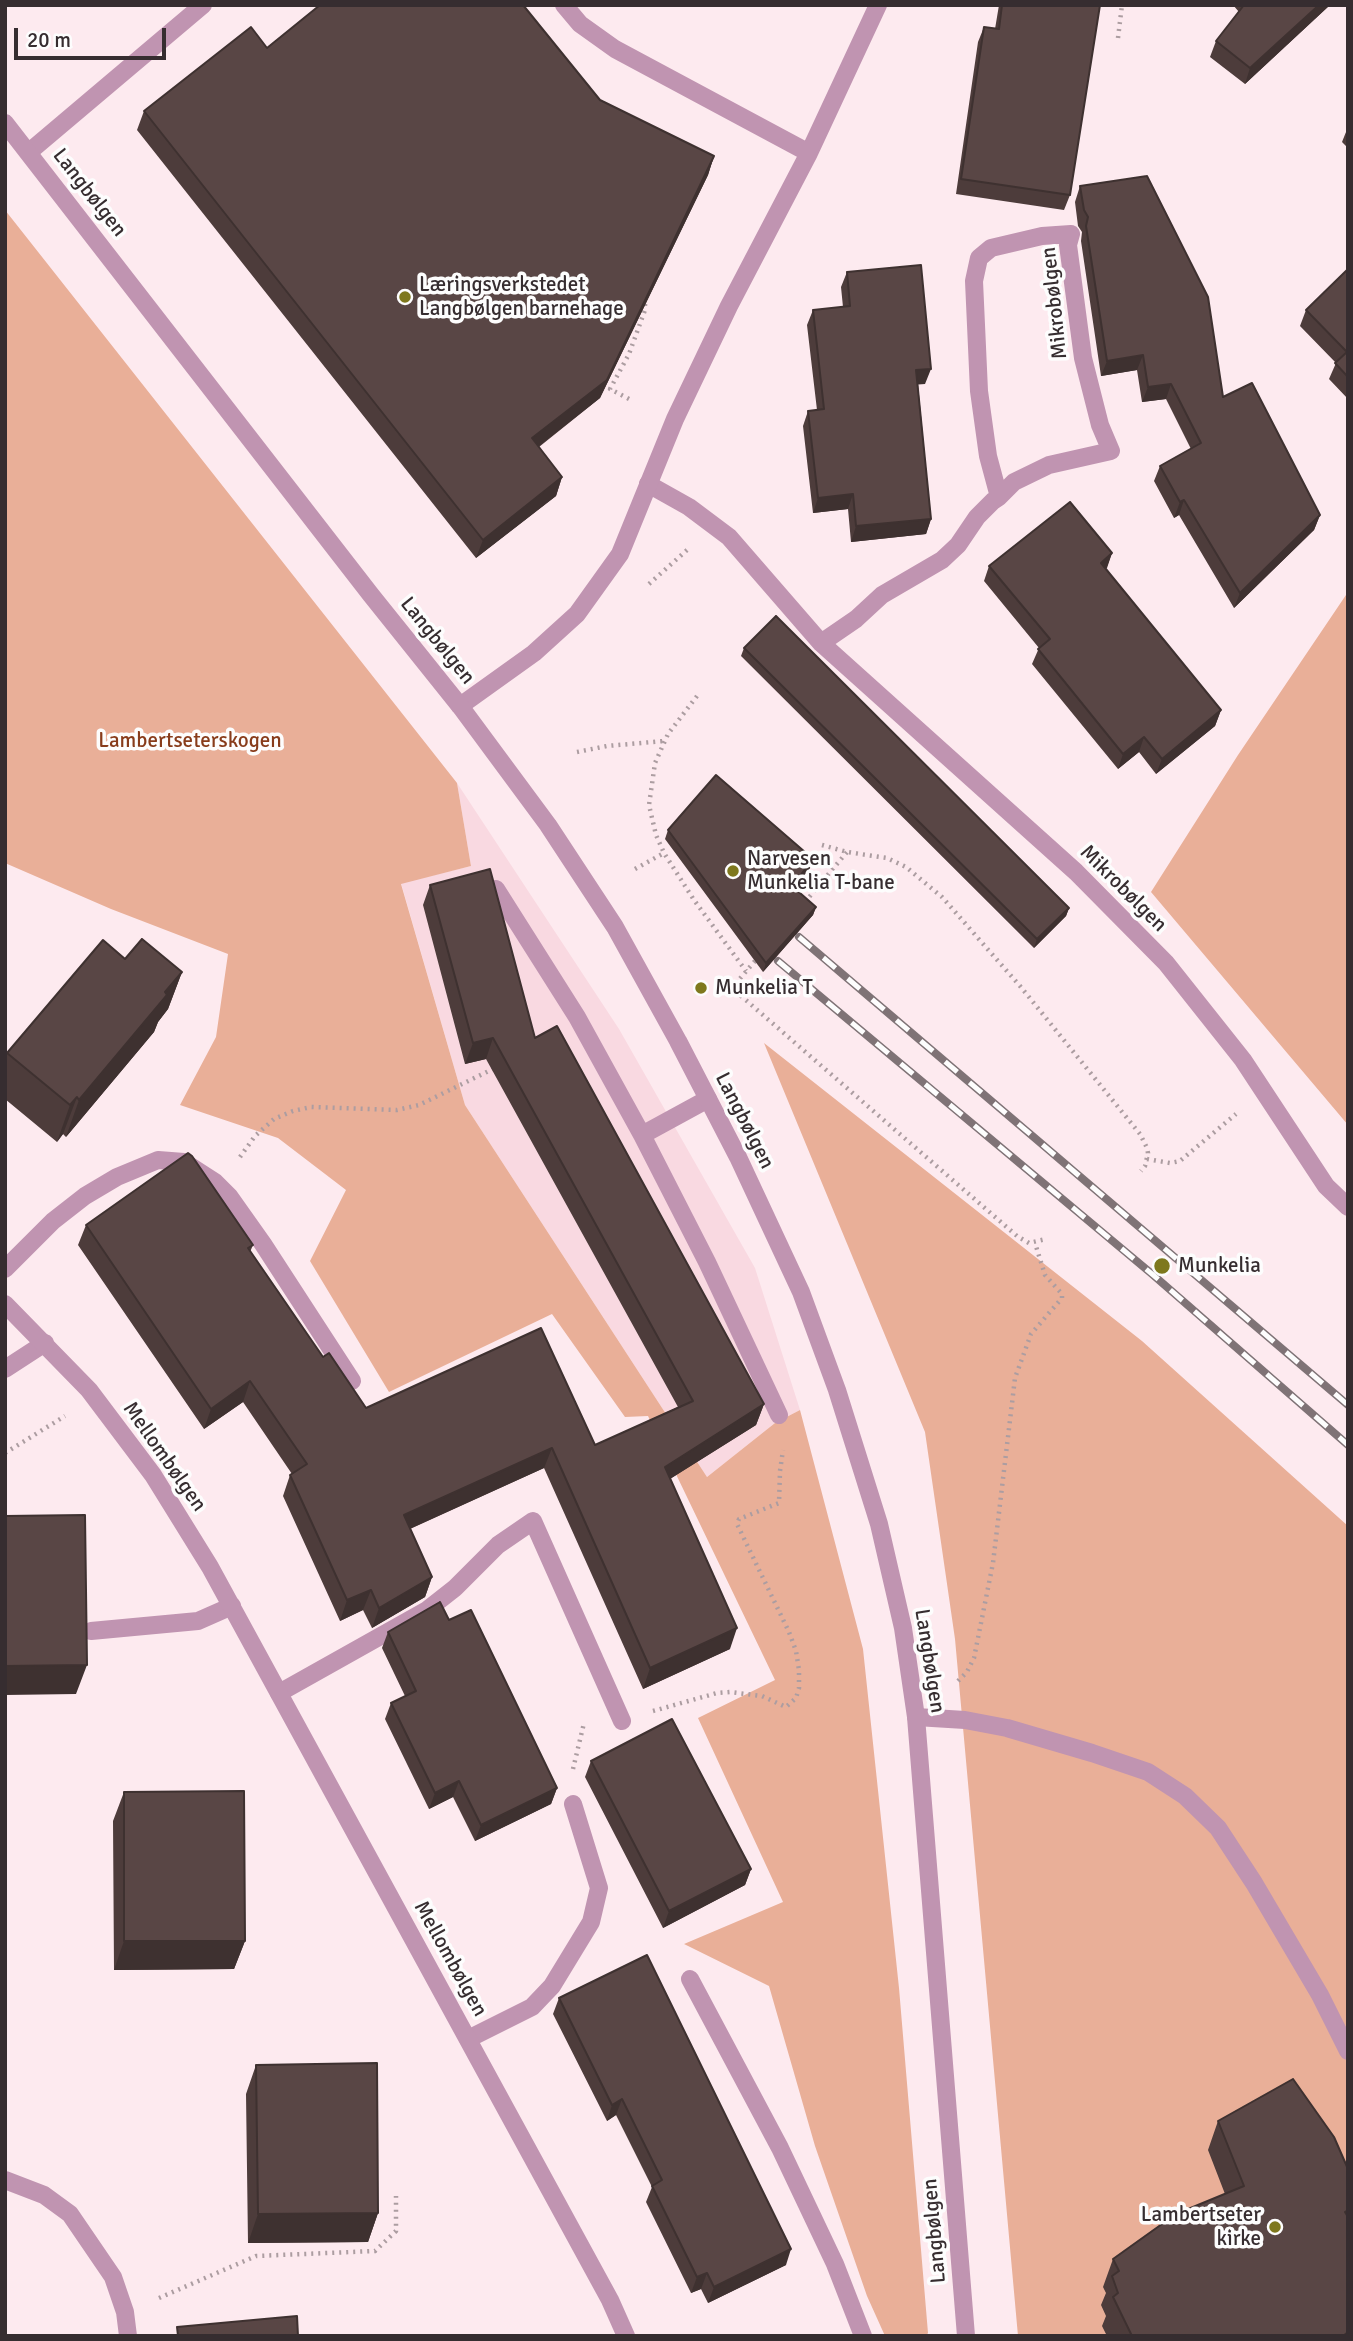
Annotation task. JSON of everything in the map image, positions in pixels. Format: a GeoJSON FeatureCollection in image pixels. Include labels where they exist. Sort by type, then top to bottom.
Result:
{"type":"FeatureCollection","features":[{"type":"Feature","properties":{"kind":"street"},"geometry":{"type":"LineString","coordinates":[[29,152],[204,5]]}},
{"type":"Feature","properties":{"kind":"street"},"geometry":{"type":"LineString","coordinates":[[564,5],[580,24],[615,49],[808,153]]}},
{"type":"Feature","properties":{"kind":"street"},"geometry":{"type":"LineString","coordinates":[[460,706],[534,653],[577,614],[620,554],[675,419],[729,306],[808,153],[878,5]]}},
{"type":"Feature","properties":{"kind":"street","name":"Langbølgen"},"geometry":{"type":"LineString","coordinates":[[5,123],[460,706],[548,825],[615,927],[708,1099],[801,1292],[837,1390],[879,1524],[903,1628],[916,1717],[966,2336]]}},
{"type":"Feature","properties":{"kind":"street","name":"Mikrobølgen"},"geometry":{"type":"LineString","coordinates":[[821,643],[882,595],[942,560],[958,545],[977,517],[999,497],[1014,482],[1049,466],[1111,451],[1100,425],[1083,358],[1068,245],[1070,234],[1042,236],[990,248],[979,258],[974,281],[979,391],[988,456],[999,497]]}},
{"type":"Feature","properties":{"kind":"street","name":"Mikrobølgen"},"geometry":{"type":"LineString","coordinates":[[648,484],[689,507],[729,537],[821,643],[1100,895],[1166,963],[1243,1060],[1326,1185],[1348,1207]]}},
{"type":"Feature","properties":{"kind":"street"},"geometry":{"type":"LineString","coordinates":[[496,888],[577,1017],[642,1135],[707,1262],[779,1415]]}},
{"type":"Feature","properties":{"kind":"street"},"geometry":{"type":"LineString","coordinates":[[642,1135],[708,1099]]}},
{"type":"Feature","properties":{"kind":"street"},"geometry":{"type":"LineString","coordinates":[[5,1269],[53,1221],[85,1196],[117,1177],[158,1160],[184,1163],[215,1182],[229,1196],[352,1381]]}},
{"type":"Feature","properties":{"kind":"street","name":"Mellombølgen"},"geometry":{"type":"LineString","coordinates":[[5,1304],[89,1390],[153,1475],[232,1606],[610,2301],[626,2336]]}},
{"type":"Feature","properties":{"kind":"street"},"geometry":{"type":"LineString","coordinates":[[5,1369],[45,1343]]}},
{"type":"Feature","properties":{"kind":"street"},"geometry":{"type":"LineString","coordinates":[[279,1693],[427,1610],[455,1588],[498,1545],[533,1521],[622,1721]]}},
{"type":"Feature","properties":{"kind":"street"},"geometry":{"type":"LineString","coordinates":[[92,1631],[198,1620],[232,1606]]}},
{"type":"Feature","properties":{"kind":"street"},"geometry":{"type":"LineString","coordinates":[[916,1717],[965,1720],[1007,1728],[1149,1772],[1185,1796],[1218,1828],[1254,1884],[1320,1995],[1348,2051]]}},
{"type":"Feature","properties":{"kind":"street"},"geometry":{"type":"LineString","coordinates":[[468,2039],[532,2007],[552,1986],[591,1922],[599,1888],[573,1804]]}},
{"type":"Feature","properties":{"kind":"street"},"geometry":{"type":"LineString","coordinates":[[690,1979],[780,2148],[835,2264],[863,2336]]}},
{"type":"Feature","properties":{"kind":"street"},"geometry":{"type":"LineString","coordinates":[[5,2180],[44,2195],[70,2214],[113,2277],[125,2312],[128,2336]]}},
{"type":"Feature","properties":{"kind":"path"},"geometry":{"type":"LineString","coordinates":[[1118,38],[1122,5]]}},
{"type":"Feature","properties":{"kind":"path"},"geometry":{"type":"LineString","coordinates":[[629,399],[610,389],[629,354],[645,310],[645,299],[638,290]]}},
{"type":"Feature","properties":{"kind":"path"},"geometry":{"type":"LineString","coordinates":[[649,584],[714,525]]}},
{"type":"Feature","properties":{"kind":"path"},"geometry":{"type":"LineString","coordinates":[[697,696],[665,741],[655,763],[649,805],[656,835],[664,853],[694,900],[746,971]]}},
{"type":"Feature","properties":{"kind":"path"},"geometry":{"type":"LineString","coordinates":[[577,752],[607,746],[665,741]]}},
{"type":"Feature","properties":{"kind":"path"},"geometry":{"type":"LineString","coordinates":[[821,845],[887,858],[906,867],[942,897],[1020,986],[1140,1134],[1147,1148],[1147,1160],[1141,1171]]}},
{"type":"Feature","properties":{"kind":"path"},"geometry":{"type":"LineString","coordinates":[[802,905],[847,852]]}},
{"type":"Feature","properties":{"kind":"path"},"geometry":{"type":"LineString","coordinates":[[635,869],[664,853]]}},
{"type":"Feature","properties":{"kind":"path"},"geometry":{"type":"LineString","coordinates":[[755,961],[737,982],[740,995],[1017,1236],[1026,1242],[1035,1243],[1046,1239]]}},
{"type":"Feature","properties":{"kind":"path"},"geometry":{"type":"LineString","coordinates":[[215,1182],[242,1155],[255,1136],[274,1119],[293,1111],[311,1107],[397,1110],[419,1105],[497,1067]]}},
{"type":"Feature","properties":{"kind":"path"},"geometry":{"type":"LineString","coordinates":[[1147,1160],[1171,1163],[1182,1159],[1263,1090]]}},
{"type":"Feature","properties":{"kind":"path"},"geometry":{"type":"LineString","coordinates":[[958,1681],[967,1672],[974,1658],[993,1563],[1015,1378],[1031,1334],[1062,1298],[1062,1294],[1045,1275],[1035,1243]]}},
{"type":"Feature","properties":{"kind":"path"},"geometry":{"type":"LineString","coordinates":[[5,1454],[65,1416]]}},
{"type":"Feature","properties":{"kind":"path"},"geometry":{"type":"LineString","coordinates":[[622,1721],[717,1693],[762,1696],[786,1707],[796,1698],[799,1671],[796,1651],[737,1524],[739,1519],[779,1503],[780,1459],[787,1439]]}},
{"type":"Feature","properties":{"kind":"path"},"geometry":{"type":"LineString","coordinates":[[573,1804],[568,1791],[583,1727],[603,1677]]}},
{"type":"Feature","properties":{"kind":"path"},"geometry":{"type":"LineString","coordinates":[[125,2312],[256,2256],[375,2251],[396,2231],[396,2196]]}},
{"type":"Feature","properties":{"kind":"shaded area"},"geometry":{"type":"Polygon","coordinates":[[[457,783],[619,1029],[755,1268],[800,1410],[775,1423],[707,1477],[465,1105],[401,883],[471,866],[457,783]]]}},
{"type":"Feature","properties":{"kind":"green space","name":"Lambertseterskogen"},"geometry":{"type":"Polygon","coordinates":[[[5,210],[457,783],[471,866],[401,884],[465,1105],[707,1477],[775,1423],[800,1410],[863,1649],[899,1988],[928,2333],[926,2336],[885,2336],[867,2296],[815,2146],[769,1986],[684,1944],[783,1902],[698,1718],[775,1680],[648,1416],[625,1417],[552,1314],[389,1392],[310,1261],[346,1190],[278,1138],[180,1105],[216,1037],[228,954],[111,909],[5,863],[5,210]]]}},
{"type":"Feature","properties":{"kind":"green space"},"geometry":{"type":"Polygon","coordinates":[[[1348,592],[1348,1125],[1151,892],[1238,755],[1348,592]]]}},
{"type":"Feature","properties":{"kind":"green space"},"geometry":{"type":"Polygon","coordinates":[[[764,1043],[1142,1341],[1348,1526],[1348,2336],[1018,2336],[955,1639],[925,1432],[764,1043]]]}},
{"type":"Feature","properties":{"kind":"building"},"geometry":{"type":"Polygon","coordinates":[[[320,5],[523,5],[600,100],[714,156],[607,380],[532,438],[562,477],[483,540],[144,111],[251,27],[267,48],[320,5]]]}},
{"type":"Feature","properties":{"kind":"building"},"geometry":{"type":"Polygon","coordinates":[[[1002,5],[1100,5],[1070,195],[961,179],[984,27],[999,29],[1002,5]]]}},
{"type":"Feature","properties":{"kind":"building"},"geometry":{"type":"Polygon","coordinates":[[[1244,5],[1319,5],[1250,68],[1216,41],[1244,5]]]}},
{"type":"Feature","properties":{"kind":"building"},"geometry":{"type":"Polygon","coordinates":[[[1147,176],[1208,297],[1223,397],[1252,383],[1320,515],[1240,593],[1184,500],[1180,502],[1160,466],[1201,443],[1171,384],[1148,387],[1143,355],[1107,361],[1086,226],[1088,217],[1084,210],[1080,186],[1147,176]]]}},
{"type":"Feature","properties":{"kind":"building"},"geometry":{"type":"Polygon","coordinates":[[[921,265],[931,369],[916,370],[931,519],[856,526],[853,494],[818,498],[808,411],[824,409],[813,310],[850,306],[847,272],[921,265]]]}},
{"type":"Feature","properties":{"kind":"building"},"geometry":{"type":"Polygon","coordinates":[[[1348,269],[1348,377],[1335,363],[1347,352],[1306,310],[1348,269]]]}},
{"type":"Feature","properties":{"kind":"building"},"geometry":{"type":"Polygon","coordinates":[[[1070,502],[1112,553],[1101,563],[1221,710],[1162,759],[1144,737],[1123,754],[1038,649],[1050,639],[989,566],[1070,502]]]}},
{"type":"Feature","properties":{"kind":"building"},"geometry":{"type":"Polygon","coordinates":[[[776,616],[1069,908],[1037,939],[744,648],[776,616]]]}},
{"type":"Feature","properties":{"kind":"building"},"geometry":{"type":"Polygon","coordinates":[[[716,775],[813,859],[792,886],[816,907],[766,963],[668,830],[716,775]]]}},
{"type":"Feature","properties":{"kind":"building"},"geometry":{"type":"Polygon","coordinates":[[[490,869],[535,1038],[557,1026],[764,1404],[665,1467],[737,1628],[650,1668],[552,1448],[404,1515],[432,1577],[379,1608],[371,1590],[347,1600],[290,1475],[307,1464],[250,1381],[211,1409],[86,1225],[188,1153],[253,1245],[248,1248],[323,1357],[329,1353],[366,1408],[541,1328],[595,1445],[693,1401],[493,1038],[473,1043],[430,885],[490,869]]]}},
{"type":"Feature","properties":{"kind":"building"},"geometry":{"type":"Polygon","coordinates":[[[142,939],[182,972],[165,992],[167,995],[79,1100],[77,1097],[70,1105],[7,1053],[103,940],[125,959],[142,939]]]}},
{"type":"Feature","properties":{"kind":"building"},"geometry":{"type":"Polygon","coordinates":[[[85,1515],[87,1665],[5,1666],[5,1516],[85,1515]]]}},
{"type":"Feature","properties":{"kind":"building"},"geometry":{"type":"Polygon","coordinates":[[[440,1602],[449,1620],[471,1610],[557,1788],[481,1825],[459,1781],[435,1793],[391,1703],[416,1691],[388,1632],[440,1602]]]}},
{"type":"Feature","properties":{"kind":"building"},"geometry":{"type":"Polygon","coordinates":[[[672,1719],[751,1869],[669,1911],[591,1761],[672,1719]]]}},
{"type":"Feature","properties":{"kind":"building"},"geometry":{"type":"Polygon","coordinates":[[[244,1791],[245,1941],[124,1941],[124,1792],[244,1791]]]}},
{"type":"Feature","properties":{"kind":"building"},"geometry":{"type":"Polygon","coordinates":[[[647,1955],[791,2249],[714,2287],[707,2273],[697,2277],[652,2186],[662,2180],[622,2099],[612,2105],[559,1998],[647,1955]]]}},
{"type":"Feature","properties":{"kind":"building"},"geometry":{"type":"Polygon","coordinates":[[[377,2063],[378,2213],[258,2214],[256,2065],[377,2063]]]}},
{"type":"Feature","properties":{"kind":"building","name":"Lambertseter kirke"},"geometry":{"type":"Polygon","coordinates":[[[1293,2079],[1334,2137],[1348,2169],[1348,2210],[1345,2212],[1348,2217],[1348,2332],[1343,2336],[1132,2336],[1113,2297],[1118,2293],[1112,2276],[1119,2271],[1113,2259],[1176,2214],[1244,2186],[1218,2121],[1293,2079]]]}},
{"type":"Feature","properties":{"kind":"building"},"geometry":{"type":"Polygon","coordinates":[[[297,2316],[298,2336],[178,2336],[177,2327],[297,2316]]]}},
{"type":"Feature","properties":{"kind":"railway"},"geometry":{"type":"LineString","coordinates":[[799,937],[1348,1405]]}},
{"type":"Feature","properties":{"kind":"railway"},"geometry":{"type":"LineString","coordinates":[[778,961],[1152,1274],[1348,1445]]}},
{"type":"Feature","properties":{"kind":"place","name":"Læringsverkstedet Langbølgen barnehage"},"geometry":{"type":"Point","coordinates":[405,297]}},
{"type":"Feature","properties":{"kind":"place","name":"Narvesen Munkelia T-bane"},"geometry":{"type":"Point","coordinates":[733,871]}},
{"type":"Feature","properties":{"kind":"place","name":"Munkelia T"},"geometry":{"type":"Point","coordinates":[701,988]}},
{"type":"Feature","properties":{"kind":"place","name":"Munkelia"},"geometry":{"type":"Point","coordinates":[1162,1266]}},
{"type":"Feature","properties":{"kind":"place","name":"Lambertseter kirke"},"geometry":{"type":"Point","coordinates":[1275,2227]}}]}
